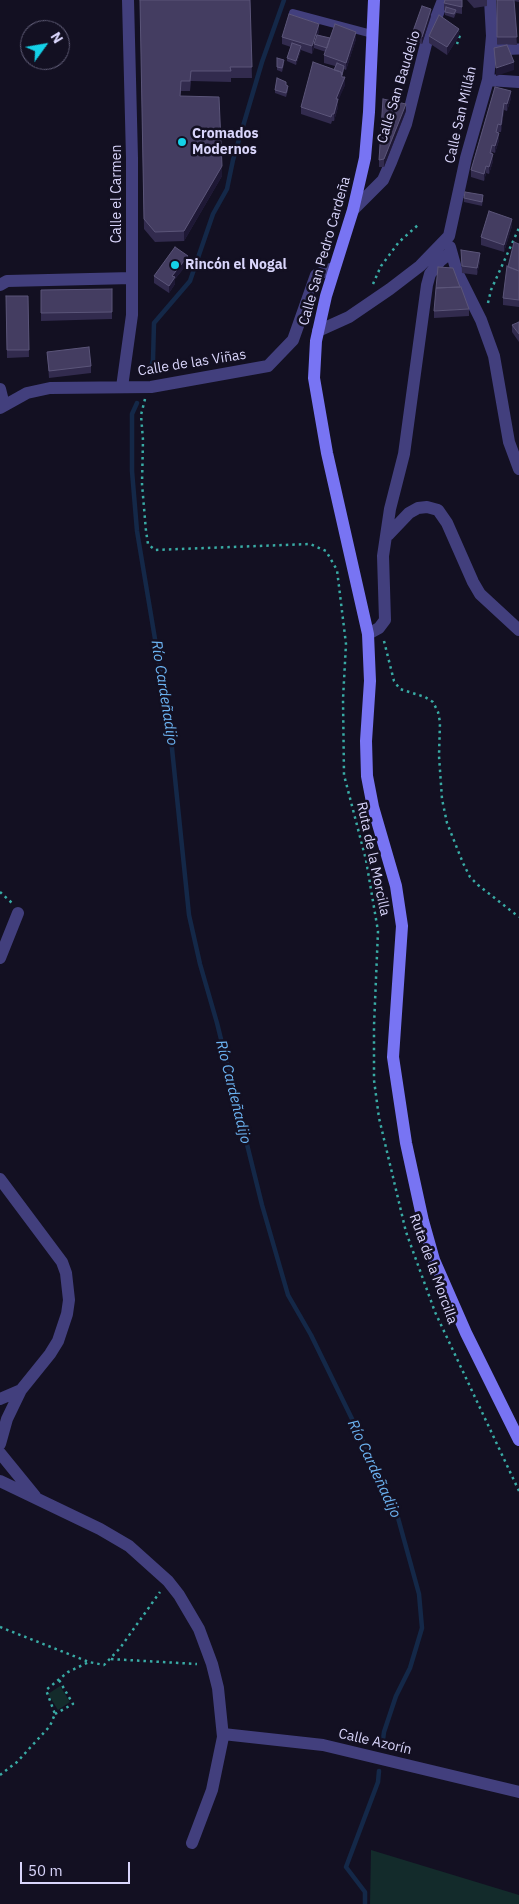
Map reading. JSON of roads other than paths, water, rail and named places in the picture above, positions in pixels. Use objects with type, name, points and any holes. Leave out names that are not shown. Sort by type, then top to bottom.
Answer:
[{"type":"main road","name":"Calle San Pedro Cardeña","points":[[374,0],[367,142],[362,178],[334,268],[318,331],[314,378],[318,405],[373,631],[370,652],[367,776],[372,807],[396,886],[402,926],[393,1057],[406,1143],[423,1221],[434,1260],[462,1324],[519,1440]]},
{"type":"street","name":"Calle el Carmen","points":[[122,387],[132,315],[128,0]]},
{"type":"street","name":"Calle San Baudelio","points":[[353,210],[383,180],[391,162],[406,124],[419,70],[443,0]]},
{"type":"street","name":"Calle San Millán","points":[[490,0],[488,80],[466,158],[449,236],[450,253],[485,330],[494,356],[509,442],[518,464]]},
{"type":"street","points":[[490,50],[519,49]]},
{"type":"street","points":[[488,80],[519,82]]},
{"type":"street","points":[[318,331],[349,317],[390,289],[420,266],[449,236]]},
{"type":"street","points":[[373,631],[385,620],[382,581],[383,556],[388,535],[390,509],[404,454],[422,317],[430,274],[450,253]]},
{"type":"street","name":"Calle de las Viñas","points":[[2,406],[27,393],[50,388],[151,387],[268,366],[293,340],[316,275],[334,268]]},
{"type":"street","points":[[0,285],[7,281],[132,278]]},
{"type":"street","points":[[0,389],[2,406]]},
{"type":"street","points":[[388,535],[409,513],[418,508],[428,507],[438,510],[447,523],[480,594],[519,630]]},
{"type":"street","points":[[0,958],[18,913]]},
{"type":"street","points":[[0,1179],[62,1262],[68,1288],[67,1314],[58,1341],[21,1390],[7,1419],[0,1444]]},
{"type":"street","points":[[0,1399],[21,1390]]},
{"type":"street","points":[[0,1453],[37,1498]]},
{"type":"street","points":[[0,1481],[129,1546],[154,1567],[179,1595],[202,1636],[218,1688],[223,1734],[212,1790],[192,1844]]},
{"type":"street","name":"Calle Azorín","points":[[223,1734],[323,1746],[519,1792]]},
{"type":"lane","points":[[293,13],[372,34]]},
{"type":"waterway","name":"Río Cardeñadijo","points":[[151,367],[153,360],[154,323],[190,281],[213,214],[227,189],[233,160],[262,62],[284,0]]},
{"type":"waterway","name":"Río Cardeñadijo","points":[[137,403],[132,414],[132,471],[137,531],[170,729],[189,915],[200,964],[217,1023],[262,1205],[288,1295],[311,1335],[395,1507],[419,1594],[422,1628],[410,1668],[396,1696],[384,1732],[382,1747]]},
{"type":"waterway","name":"Río Cardeñadijo","points":[[365,1904],[365,1892],[346,1867],[378,1782],[379,1771]]},
{"type":"place","name":"Cromados Modernos","points":[[182,142]]},
{"type":"place","name":"Rincón el Nogal","points":[[175,265]]}]
